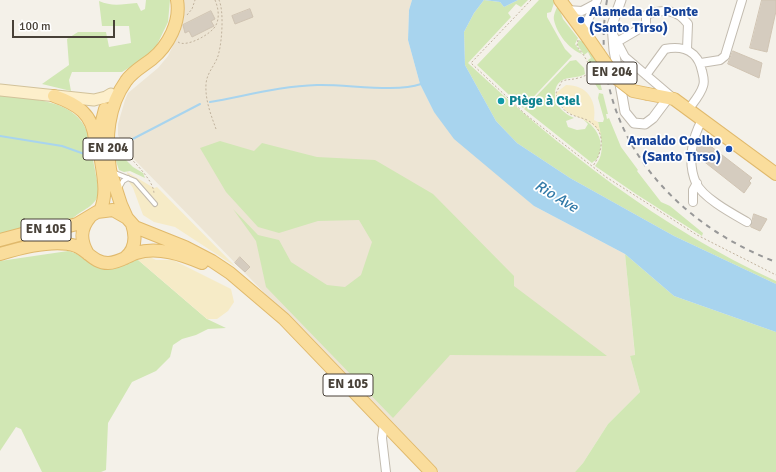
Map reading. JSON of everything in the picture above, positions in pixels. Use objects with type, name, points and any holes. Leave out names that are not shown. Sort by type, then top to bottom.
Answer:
[{"type":"main road","name":"EN 204","points":[[130,221],[106,170],[99,142],[100,128],[104,113],[112,94],[119,84],[153,58],[166,45],[177,17],[177,0]]},
{"type":"main road","name":"EN 204","points":[[563,4],[583,38],[615,77],[633,91],[671,98],[776,174]]},
{"type":"main road","name":"EN 204","points":[[95,214],[106,195],[107,144],[114,102],[126,80]]},
{"type":"main road","points":[[0,90],[83,99],[101,99],[112,94]]},
{"type":"main road","points":[[54,96],[76,105],[87,115],[94,132],[96,151],[106,170]]},
{"type":"main road","points":[[83,99],[95,104],[104,113]]},
{"type":"main road","name":"EN 105","points":[[0,240],[26,233],[69,226],[95,214],[113,210],[140,229],[185,247],[212,261],[230,273],[284,319],[431,472]]},
{"type":"main road","name":"EN 105","points":[[88,254],[83,247],[82,230],[95,214]]},
{"type":"main road","points":[[120,261],[127,256],[134,244],[135,232],[130,221]]},
{"type":"main road","name":"EN 105","points":[[0,254],[58,244],[77,246],[99,262],[114,263],[143,251],[157,251],[180,255],[213,268],[263,300]]},
{"type":"street","points":[[613,32],[625,57],[654,81],[671,98],[645,124],[634,123],[626,112],[615,56],[612,25],[621,0]]},
{"type":"street","points":[[700,63],[720,60],[724,56],[742,0]]},
{"type":"street","points":[[563,4],[582,11],[596,2]]},
{"type":"street","points":[[583,38],[588,20],[596,2]]},
{"type":"street","points":[[617,42],[646,25],[646,15],[663,10],[675,13],[688,24],[687,49]]},
{"type":"street","points":[[646,75],[665,50],[687,49],[694,54],[700,63],[704,78],[704,86],[688,110]]},
{"type":"street","points":[[615,56],[625,57]]},
{"type":"street","points":[[654,81],[653,90],[648,94],[654,102],[656,113]]},
{"type":"street","points":[[702,120],[694,134],[692,148],[692,167],[696,183],[706,195],[730,213],[748,222]]},
{"type":"street","points":[[693,202],[693,190],[696,183]]},
{"type":"street","points":[[384,423],[382,438],[386,472]]},
{"type":"lane","points":[[106,170],[135,181],[155,204]]},
{"type":"lane","points":[[118,197],[119,186],[128,178]]},
{"type":"path","points":[[187,15],[192,9],[194,0]]},
{"type":"path","points":[[178,41],[180,44],[184,44],[199,39],[216,26],[218,12],[215,0]]},
{"type":"path","points":[[216,129],[211,115],[206,84],[208,74],[219,53],[223,7],[219,0]]},
{"type":"path","points":[[531,0],[471,63],[525,114],[593,167],[698,235],[776,276]]},
{"type":"path","points":[[583,38],[577,46],[590,68],[588,72],[580,78],[562,81],[556,93],[561,107],[568,113],[588,121],[600,136],[602,141],[600,156],[593,167]]},
{"type":"path","points":[[114,139],[124,153],[148,178],[154,188],[155,204]]},
{"type":"shaded area","points":[[183,0],[412,0],[409,10],[408,40],[420,84],[434,112],[534,206],[625,254],[635,356],[630,356],[640,392],[608,424],[583,463],[575,472],[439,472],[125,150],[118,135],[118,124],[125,100],[128,93],[158,68],[168,56],[180,31],[183,20]]},
{"type":"green space","points":[[146,0],[170,0],[168,22],[153,53],[122,72],[72,72],[69,80],[71,91],[42,84],[69,65],[67,39],[78,32],[106,32],[109,47],[131,43],[129,26],[102,26],[99,1],[113,5],[137,3],[141,11],[145,9]]},
{"type":"green space","points":[[484,0],[500,2],[504,7],[518,0],[528,0],[521,7],[516,4],[508,13],[511,17],[468,63],[539,126],[575,156],[613,184],[692,237],[733,260],[776,281],[776,284],[674,236],[570,178],[517,143],[496,121],[465,65],[464,32],[474,13]]},
{"type":"green space","points":[[539,0],[555,0],[551,12],[547,13],[547,17],[565,49],[572,56],[523,108],[477,65]]},
{"type":"green space","points":[[558,5],[563,19],[578,38],[575,44],[582,54],[568,45],[558,31],[554,18]]},
{"type":"green space","points":[[579,40],[584,42],[601,66],[596,67],[602,90],[599,90],[588,73],[590,68],[588,60],[591,58],[588,52],[584,55],[577,44]]},
{"type":"green space","points":[[576,60],[584,68],[585,74],[561,81],[556,88],[555,96],[560,108],[574,118],[566,121],[568,127],[577,130],[585,129],[588,124],[582,118],[595,129],[598,134],[601,145],[600,151],[596,160],[592,163],[524,109],[570,61]]},
{"type":"green space","points":[[599,93],[603,94],[608,114],[606,114],[607,119],[609,118],[621,147],[638,170],[637,171],[661,202],[670,206],[703,233],[702,236],[595,166],[601,156],[602,151],[598,122],[603,122],[604,119],[598,98]]},
{"type":"green space","points":[[0,95],[52,103],[74,113],[82,122],[88,134],[99,191],[95,201],[71,220],[0,237]]},
{"type":"green space","points":[[220,141],[254,151],[262,143],[317,157],[375,160],[433,194],[514,276],[514,286],[607,356],[450,355],[393,418],[266,287],[256,241],[233,209],[258,235],[279,240],[291,262],[327,285],[345,287],[361,275],[372,242],[359,220],[318,221],[279,233],[258,227],[226,192],[200,148]]},
{"type":"green space","points":[[120,154],[133,167],[143,173],[145,178],[130,171],[124,172],[119,170],[114,155]]},
{"type":"green space","points":[[68,251],[77,254],[96,267],[102,269],[119,267],[137,259],[207,319],[226,328],[208,329],[196,335],[182,339],[173,345],[170,357],[156,371],[132,382],[108,423],[106,470],[101,472],[42,472],[21,429],[16,427],[0,451],[0,261]]},
{"type":"green space","points":[[625,254],[674,296],[776,332],[776,472],[575,472],[583,463],[608,424],[640,392],[630,356],[635,355]]},
{"type":"sand","points":[[566,85],[580,88],[589,95],[594,106],[594,120],[598,122],[601,135],[596,128],[589,123],[569,113],[559,102],[556,93]]},
{"type":"sand","points":[[127,172],[154,188],[157,187],[236,267],[175,227],[154,222],[143,215],[133,188],[129,182]]},
{"type":"sand","points":[[150,257],[156,260],[173,260],[231,289],[234,302],[228,311],[217,319],[207,319],[137,259]]},
{"type":"water","name":"Rio Ave","points":[[412,0],[484,0],[474,13],[464,32],[465,65],[496,121],[517,143],[570,178],[674,236],[776,284],[776,332],[674,296],[625,254],[534,206],[454,139],[434,112],[420,84],[408,40],[409,10]]},
{"type":"water","points":[[484,0],[518,0],[504,7],[500,2]]},
{"type":"building","points":[[762,0],[776,0],[776,11],[767,52],[750,48]]},
{"type":"building","points":[[250,9],[253,17],[235,24],[232,16]]},
{"type":"building","points":[[211,11],[215,19],[211,21],[214,26],[192,37],[189,31],[185,33],[183,25]]},
{"type":"building","points":[[733,51],[762,63],[759,78],[728,64]]},
{"type":"building","points":[[700,138],[752,178],[749,181],[751,183],[744,193],[697,156]]},
{"type":"building","points":[[754,214],[767,219],[760,231],[751,227]]},
{"type":"building","points":[[240,257],[250,267],[245,272],[235,263]]},
{"type":"waterway","points":[[210,102],[277,89],[304,86],[329,85],[370,88],[398,88],[421,84]]},
{"type":"waterway","points":[[123,144],[200,104]]},
{"type":"waterway","points":[[0,136],[62,146],[90,156]]},
{"type":"railway","points":[[607,0],[604,45],[609,87],[622,126],[642,161],[669,193],[700,221],[736,244],[776,262]]},
{"type":"place","name":"Alameda da Ponte (Santo Tirso)","points":[[581,20]]},
{"type":"place","name":"Piège à Ciel","points":[[501,101]]},
{"type":"place","name":"Arnaldo Coelho (Santo Tirso)","points":[[729,149]]}]
